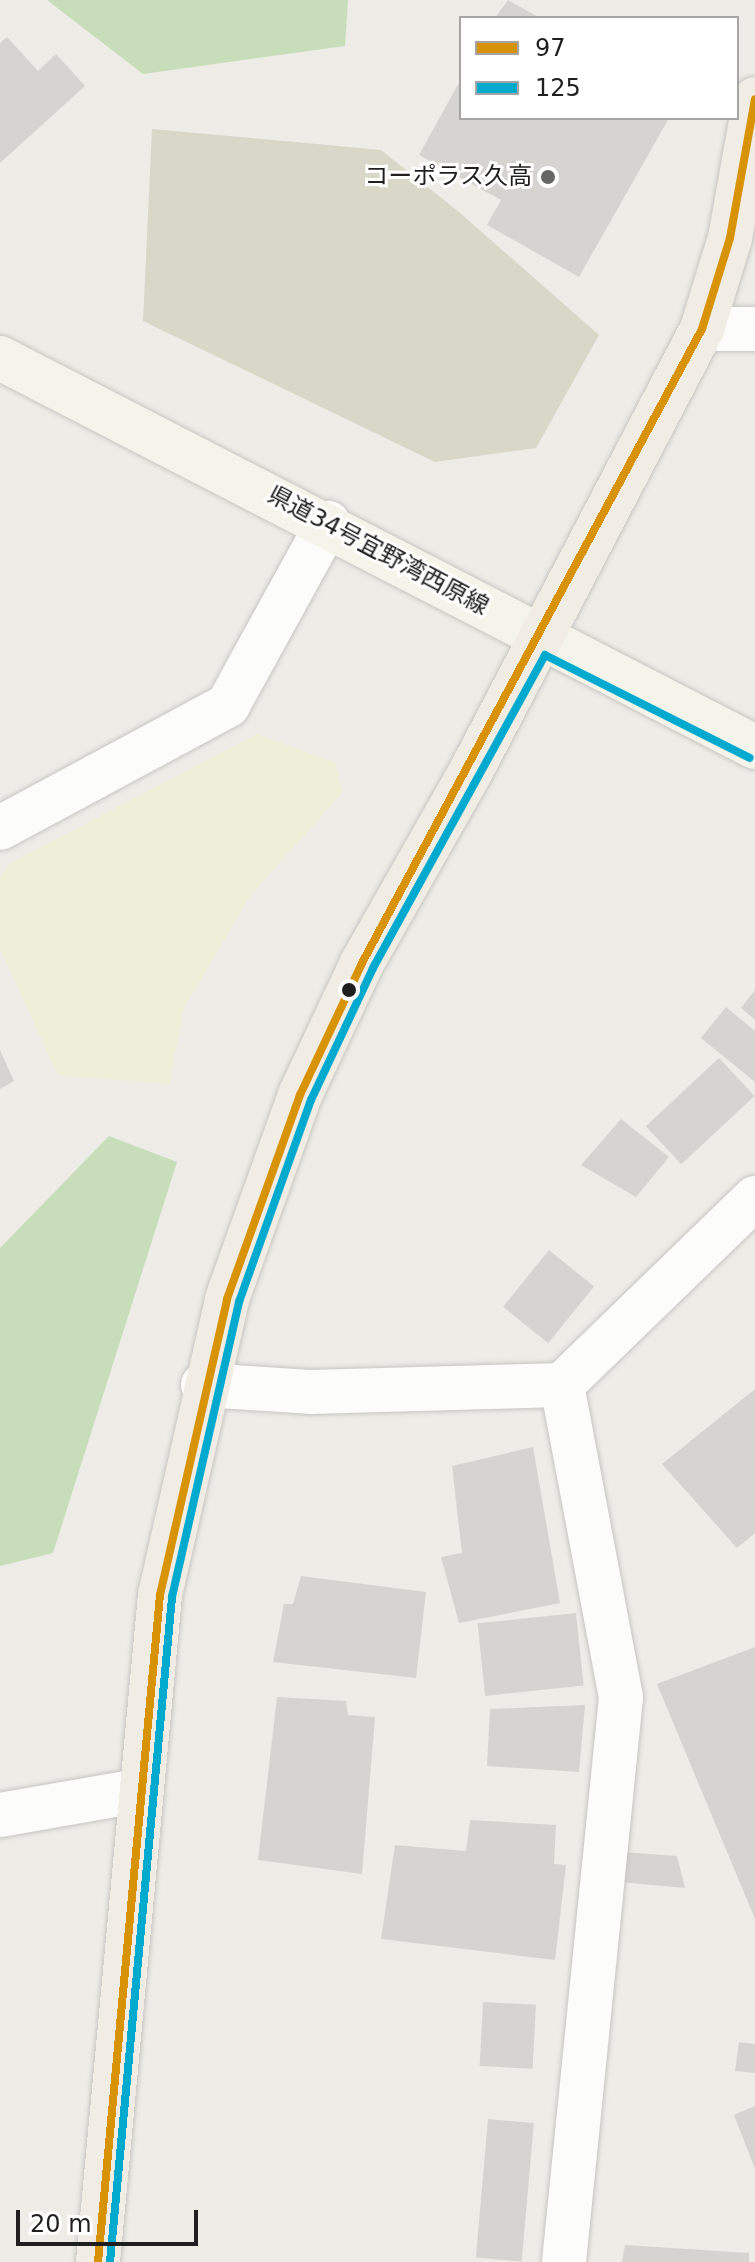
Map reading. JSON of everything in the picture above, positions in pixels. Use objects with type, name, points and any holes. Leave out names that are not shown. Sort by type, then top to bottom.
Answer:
[{"type":"main road","points":[[98,2262],[138,1791],[160,1595],[203,1385],[252,1225],[306,1082],[362,963],[540,639],[702,329],[730,238],[755,99]]},
{"type":"main road","name":"県道34号宜野湾西原線","points":[[0,358],[328,523],[540,639],[755,747]]},
{"type":"street","points":[[702,329],[755,329]]},
{"type":"street","points":[[0,828],[228,705],[328,523]]},
{"type":"street","points":[[203,1385],[310,1392],[562,1385],[755,1198]]},
{"type":"street","points":[[562,1385],[621,1697],[564,2262]]},
{"type":"street","points":[[0,1815],[138,1791]]},
{"type":"shaded area","points":[[152,129],[381,150],[459,212],[599,335],[536,448],[435,462],[143,321]]},
{"type":"green space","points":[[47,0],[348,0],[345,46],[143,74]]},
{"type":"green space","points":[[257,734],[336,763],[342,793],[250,896],[183,1010],[169,1084],[58,1075],[0,949],[0,878],[9,864]]},
{"type":"green space","points":[[109,1136],[177,1162],[53,1553],[0,1566],[0,1248]]},
{"type":"building","points":[[508,0],[536,16],[496,16]]},
{"type":"building","points":[[7,37],[38,71],[56,54],[85,86],[0,163],[0,43]]},
{"type":"building","name":"コーポラス久高","points":[[459,83],[459,120],[668,120],[579,277],[487,225],[501,200],[419,155]]},
{"type":"building","points":[[755,990],[755,1020],[741,1008]]},
{"type":"building","points":[[726,1007],[755,1031],[755,1082],[701,1038]]},
{"type":"building","points":[[0,1050],[14,1081],[0,1089]]},
{"type":"building","points":[[719,1058],[754,1096],[681,1164],[646,1126]]},
{"type":"building","points":[[621,1119],[669,1157],[636,1197],[581,1165]]},
{"type":"building","points":[[549,1250],[594,1287],[548,1343],[503,1307]]},
{"type":"building","points":[[755,1389],[755,1533],[737,1548],[662,1464]]},
{"type":"building","points":[[533,1447],[560,1603],[459,1623],[441,1557],[462,1553],[452,1466]]},
{"type":"building","points":[[301,1576],[426,1592],[416,1678],[273,1662],[284,1604],[293,1604]]},
{"type":"building","points":[[576,1613],[584,1686],[485,1696],[478,1623]]},
{"type":"building","points":[[755,1647],[755,1919],[657,1684]]},
{"type":"building","points":[[277,1697],[346,1701],[348,1715],[375,1717],[362,1874],[258,1860]]},
{"type":"building","points":[[585,1705],[579,1772],[487,1766],[490,1709]]},
{"type":"building","points":[[470,1820],[556,1825],[554,1864],[566,1865],[555,1960],[381,1939],[395,1845],[466,1851]]},
{"type":"building","points":[[623,1852],[677,1856],[685,1888],[620,1882]]},
{"type":"building","points":[[483,2002],[536,2005],[533,2069],[480,2066]]},
{"type":"building","points":[[739,2042],[755,2044],[755,2073],[735,2071]]},
{"type":"building","points":[[755,2106],[755,2169],[734,2115]]},
{"type":"building","points":[[488,2119],[534,2123],[522,2261],[476,2257]]},
{"type":"building","points":[[625,2245],[749,2253],[749,2262],[622,2262]]},
{"type":"transit line","name":"97","points":[[98,2262],[160,1595],[227,1299],[300,1095],[362,963],[702,329],[730,238],[755,99]]},
{"type":"transit line","name":"125","points":[[110,2262],[172,1597],[239,1302],[311,1100],[373,968],[545,655],[750,758]]},
{"type":"place","name":"コーポラス久高","points":[[548,177]]}]
